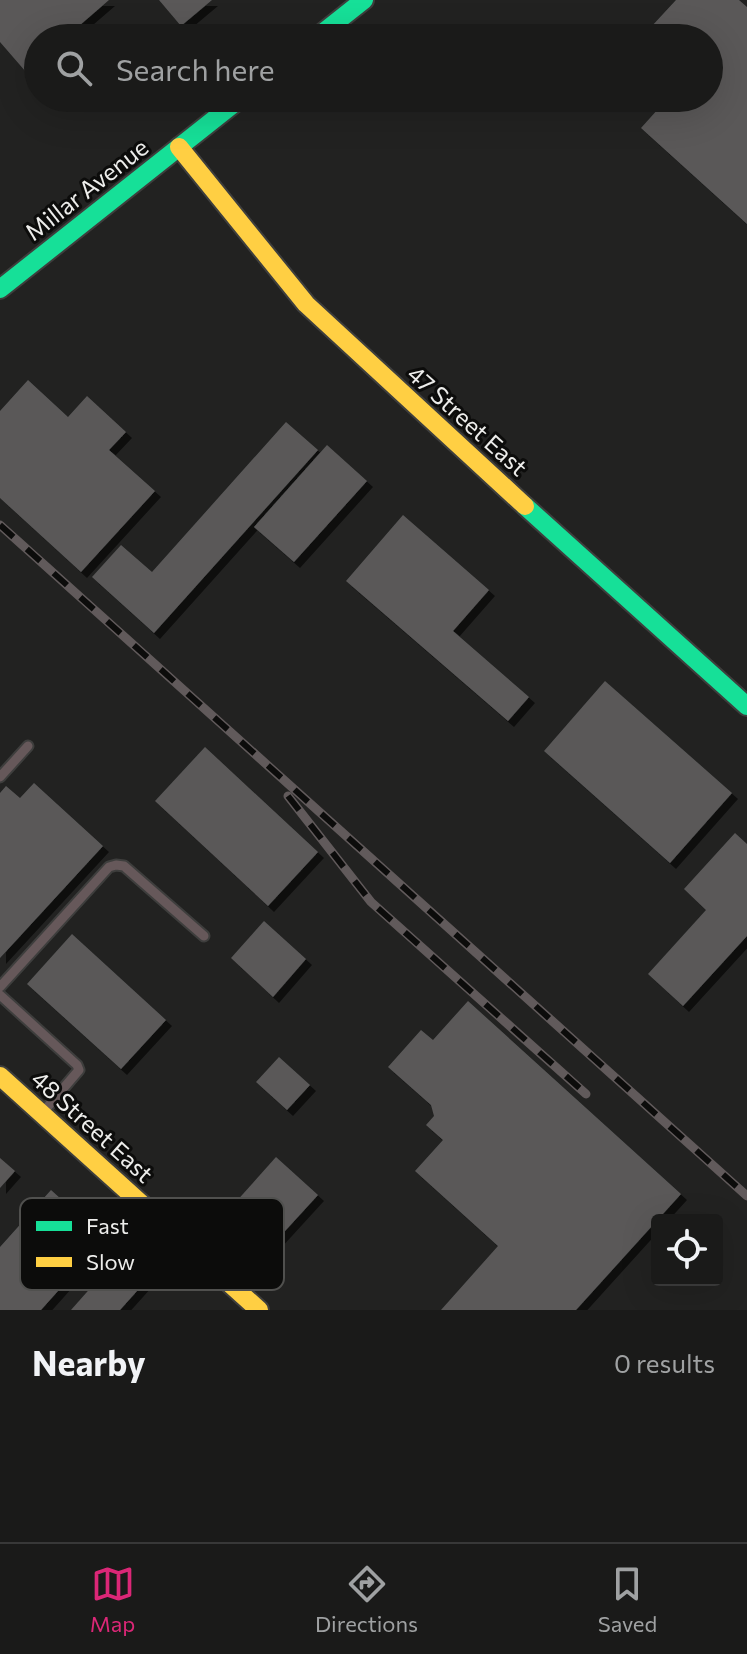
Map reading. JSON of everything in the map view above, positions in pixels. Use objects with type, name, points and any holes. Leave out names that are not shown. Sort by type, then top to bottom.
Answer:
[{"type":"street","points":[[334,24],[364,0]]},
{"type":"street","name":"Millar Avenue","points":[[0,289],[223,112]]},
{"type":"street","name":"47 Street East","points":[[179,147],[306,304],[747,706]]},
{"type":"street","name":"48 Street East","points":[[0,1076],[135,1198]]},
{"type":"street","name":"48 Street East","points":[[237,1290],[259,1310]]},
{"type":"lane","points":[[0,777],[28,746]]},
{"type":"lane","points":[[0,987],[109,867],[116,865],[124,866],[204,936]]},
{"type":"lane","points":[[0,995],[79,1070],[42,1114]]},
{"type":"building","points":[[0,0],[109,0],[81,24],[24,24],[24,70],[0,42]]},
{"type":"building","points":[[159,0],[212,0],[183,24],[179,24]]},
{"type":"building","points":[[676,0],[739,0],[747,7],[747,224],[641,128],[655,112],[723,112],[723,24],[654,24]]},
{"type":"building","points":[[28,380],[68,417],[87,396],[126,432],[109,450],[155,491],[81,572],[0,498],[0,411]]},
{"type":"building","points":[[286,422],[318,450],[154,633],[92,577],[121,545],[152,572]]},
{"type":"building","points":[[327,445],[367,481],[294,562],[254,527]]},
{"type":"building","points":[[403,515],[489,590],[453,631],[529,697],[508,721],[346,581]]},
{"type":"building","points":[[605,681],[732,793],[670,863],[544,751]]},
{"type":"building","points":[[205,747],[318,852],[268,906],[155,801]]},
{"type":"building","points":[[34,783],[103,846],[0,958],[0,793],[6,786],[20,798]]},
{"type":"building","points":[[735,833],[747,844],[747,936],[683,1006],[648,974],[706,910],[684,889]]},
{"type":"building","points":[[264,921],[306,959],[273,997],[231,958]]},
{"type":"building","points":[[72,934],[166,1020],[121,1069],[27,984]]},
{"type":"building","points":[[468,1001],[681,1194],[663,1214],[651,1214],[651,1227],[576,1310],[441,1310],[498,1246],[415,1171],[443,1140],[426,1125],[434,1116],[431,1105],[388,1067],[421,1030],[433,1040]]},
{"type":"building","points":[[279,1057],[310,1085],[287,1110],[256,1082]]},
{"type":"building","points":[[276,1157],[318,1195],[284,1232],[284,1198],[239,1198]]},
{"type":"building","points":[[0,1158],[15,1171],[0,1188]]},
{"type":"building","points":[[51,1190],[60,1198],[44,1198]]},
{"type":"building","points":[[20,1225],[20,1290],[59,1290],[41,1310],[0,1310],[0,1247]]},
{"type":"building","points":[[89,1290],[138,1290],[120,1310],[71,1310]]},
{"type":"railway","points":[[0,525],[747,1196]]},
{"type":"railway","points":[[288,796],[371,902],[586,1094]]},
{"type":"traffic: fast","points":[[334,24],[364,0]]},
{"type":"traffic: fast","points":[[0,289],[223,112]]},
{"type":"traffic: fast","points":[[525,506],[747,706]]},
{"type":"traffic: slow","points":[[179,147],[306,304],[525,506]]},
{"type":"traffic: slow","points":[[0,1076],[135,1198]]},
{"type":"traffic: slow","points":[[237,1290],[259,1310]]}]
